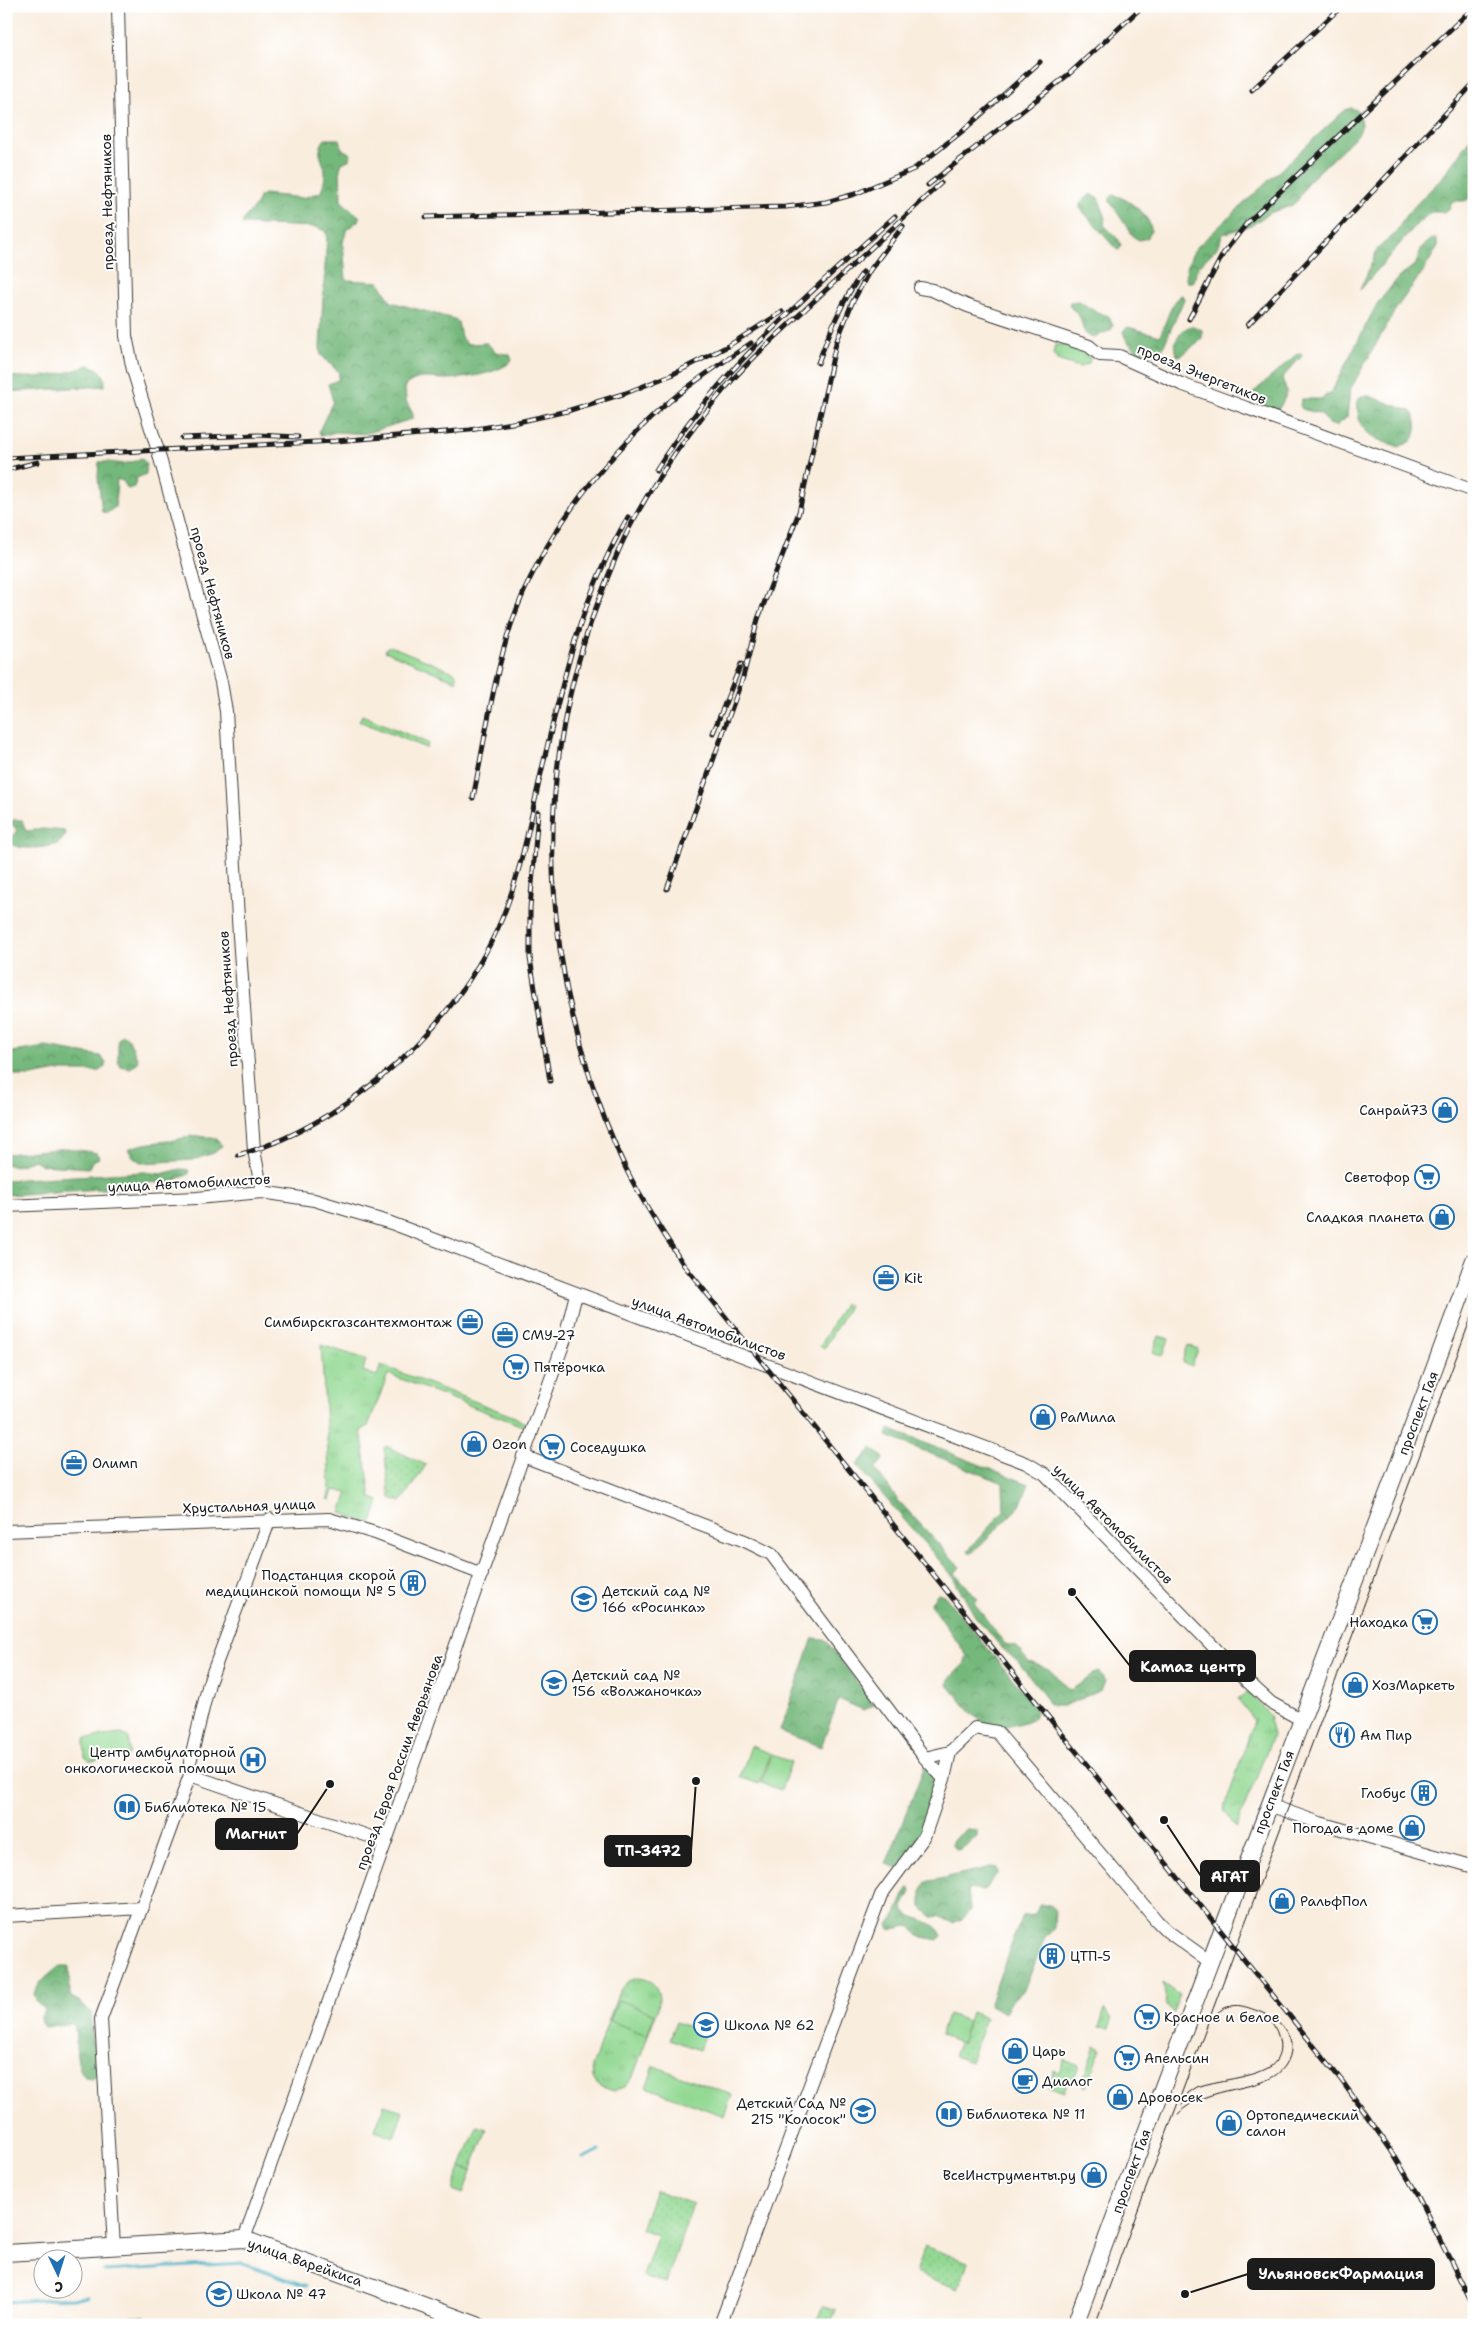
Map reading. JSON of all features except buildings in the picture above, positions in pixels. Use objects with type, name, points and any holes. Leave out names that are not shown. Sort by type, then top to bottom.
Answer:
[{"type":"main road","name":"проспект Гая","points":[[1075,2325],[1209,1961],[1302,1720],[1474,1260]]},
{"type":"main road","name":"улица Варейкиса","points":[[6,2253],[244,2240],[477,2325]]},
{"type":"street","name":"проезд Нефтяников","points":[[118,6],[126,336],[133,370],[161,461],[222,682],[226,710],[238,936],[254,1150],[262,1192]]},
{"type":"street","name":"проезд Энергетиков","points":[[920,288],[932,290],[968,306],[1089,346],[1100,355],[1119,356],[1181,384],[1474,491]]},
{"type":"street","name":"улица Автомобилистов","points":[[6,1206],[197,1198],[262,1192],[314,1200],[354,1210],[1026,1463],[1045,1474],[1246,1680],[1271,1703],[1302,1720]]},
{"type":"street","name":"проезд Героя России Аверьянова","points":[[244,2240],[482,1574],[564,1340],[576,1294]]},
{"type":"street","points":[[523,1456],[745,1541],[771,1554],[925,1758],[944,1779]]},
{"type":"street","name":"Хрустальная улица","points":[[6,1531],[329,1518],[345,1522],[482,1574]]},
{"type":"street","points":[[114,2247],[101,2019],[190,1775],[190,1762],[209,1683],[270,1519]]},
{"type":"street","points":[[925,1758],[950,1752],[975,1728],[997,1732],[1167,1932],[1209,1961]]},
{"type":"street","points":[[720,2325],[881,1895],[924,1836],[944,1779],[950,1752]]},
{"type":"street","points":[[190,1775],[386,1842]]},
{"type":"street","points":[[1269,1804],[1320,1823],[1474,1868]]},
{"type":"street","points":[[6,1916],[141,1908]]},
{"type":"green space","points":[[1351,108],[1359,111],[1362,124],[1359,133],[1308,182],[1298,200],[1291,206],[1269,213],[1252,225],[1223,234],[1216,249],[1199,266],[1193,282],[1187,282],[1187,269],[1197,247],[1345,110]]},
{"type":"green space","points":[[1474,133],[1474,194],[1464,201],[1452,201],[1449,209],[1444,212],[1431,212],[1417,224],[1360,290],[1378,248],[1395,234],[1406,215],[1442,178]]},
{"type":"green space","points":[[325,139],[340,139],[342,149],[351,154],[350,159],[342,163],[340,168],[341,201],[360,217],[358,221],[347,229],[343,242],[346,280],[379,282],[391,302],[454,319],[458,322],[461,337],[467,344],[487,343],[496,352],[510,355],[512,360],[507,365],[491,372],[462,378],[424,378],[410,382],[405,386],[406,401],[413,414],[412,419],[364,434],[336,432],[321,436],[319,431],[333,401],[328,384],[338,380],[339,373],[321,355],[320,347],[327,235],[325,231],[316,227],[242,224],[256,205],[259,197],[264,194],[303,198],[321,192],[325,170],[320,149]]},
{"type":"green space","points":[[1091,194],[1098,198],[1105,215],[1104,225],[1119,240],[1121,246],[1119,250],[1116,249],[1080,208],[1080,203]]},
{"type":"green space","points":[[1113,195],[1138,208],[1143,214],[1151,231],[1147,238],[1139,240],[1134,237],[1110,202],[1110,198]]},
{"type":"green space","points":[[1432,239],[1436,239],[1438,246],[1424,270],[1397,307],[1350,390],[1347,417],[1336,426],[1329,424],[1321,414],[1302,409],[1300,405],[1302,399],[1321,399],[1331,392],[1377,304],[1399,277],[1416,264],[1421,248]]},
{"type":"green space","points":[[1182,295],[1184,299],[1161,352],[1155,354],[1143,353],[1132,347],[1123,331],[1128,327],[1160,336],[1171,308],[1179,296]]},
{"type":"green space","points":[[1078,301],[1099,313],[1109,316],[1113,325],[1111,330],[1093,338],[1086,334],[1080,317],[1069,305],[1070,302]]},
{"type":"green space","points":[[1193,326],[1202,330],[1202,339],[1182,355],[1177,356],[1175,347],[1178,337],[1184,330]]},
{"type":"green space","points":[[1065,344],[1084,349],[1091,354],[1089,364],[1079,367],[1057,360],[1053,354],[1055,345]]},
{"type":"green space","points":[[1298,353],[1301,353],[1302,356],[1282,378],[1287,393],[1280,407],[1274,410],[1260,404],[1254,397],[1254,392]]},
{"type":"green space","points":[[89,365],[101,372],[105,386],[6,392],[6,376],[48,376],[70,372]]},
{"type":"green space","points":[[1361,396],[1369,396],[1411,411],[1415,418],[1416,426],[1412,441],[1399,447],[1371,436],[1362,426],[1359,419],[1357,405]]},
{"type":"green space","points":[[141,458],[146,463],[146,474],[137,478],[134,487],[128,489],[123,481],[117,479],[115,507],[107,513],[102,512],[98,478],[99,462],[130,463]]},
{"type":"green space","points":[[387,647],[393,647],[454,672],[457,676],[456,681],[385,651]]},
{"type":"green space","points":[[362,715],[428,743],[426,748],[359,721]]},
{"type":"green space","points":[[13,820],[22,820],[26,831],[43,829],[64,831],[66,834],[55,845],[37,848],[18,847],[9,842],[17,830],[12,824]]},
{"type":"green space","points":[[123,1035],[128,1038],[138,1061],[131,1068],[120,1066],[118,1059],[118,1039]]},
{"type":"green space","points":[[46,1047],[100,1056],[106,1062],[105,1067],[99,1071],[58,1071],[32,1076],[19,1076],[6,1072],[6,1053]]},
{"type":"green space","points":[[191,1135],[217,1139],[222,1146],[214,1153],[193,1160],[142,1163],[132,1156],[128,1149],[143,1144],[176,1140]]},
{"type":"green space","points":[[67,1148],[97,1153],[99,1158],[92,1161],[89,1168],[42,1165],[35,1160],[14,1167],[6,1164],[6,1154]]},
{"type":"green space","points":[[181,1169],[189,1170],[189,1174],[166,1184],[153,1182],[132,1187],[6,1195],[6,1180],[144,1172],[161,1174]]},
{"type":"green space","points":[[844,1304],[849,1306],[824,1349],[820,1346]]},
{"type":"green space","points":[[1159,1336],[1169,1339],[1163,1356],[1153,1352]]},
{"type":"green space","points":[[321,1345],[366,1359],[363,1371],[377,1376],[381,1365],[515,1417],[526,1424],[525,1427],[388,1374],[368,1426],[361,1430],[371,1498],[379,1501],[373,1521],[368,1523],[341,1513],[348,1492],[333,1490],[330,1500],[328,1499],[330,1486]]},
{"type":"green space","points":[[1188,1345],[1198,1349],[1192,1366],[1182,1362]]},
{"type":"green space","points":[[889,1429],[1029,1484],[1020,1506],[971,1554],[968,1550],[1004,1511],[1003,1483],[887,1436]]},
{"type":"green space","points":[[386,1446],[426,1465],[401,1502],[390,1498],[384,1448]]},
{"type":"green space","points":[[872,1448],[884,1458],[875,1469],[897,1499],[960,1567],[955,1573],[978,1599],[974,1603],[1005,1644],[1015,1646],[1029,1662],[1049,1669],[1070,1691],[1099,1672],[1105,1681],[1101,1690],[1063,1706],[1052,1706],[1048,1703],[1040,1689],[1018,1662],[1002,1648],[975,1616],[951,1574],[857,1465]]},
{"type":"green space","points":[[1095,1497],[1109,1514],[1116,1534],[1083,1498]]},
{"type":"green space","points":[[938,1593],[944,1595],[1034,1705],[1036,1712],[1034,1718],[1018,1724],[993,1726],[975,1716],[948,1685],[949,1679],[965,1663],[967,1656],[930,1603]]},
{"type":"green space","points":[[813,1638],[825,1639],[874,1705],[863,1710],[839,1699],[821,1747],[780,1731]]},
{"type":"green space","points":[[1248,1691],[1271,1717],[1269,1719],[1273,1735],[1236,1828],[1224,1810],[1254,1721],[1238,1700]]},
{"type":"green space","points":[[122,1734],[129,1738],[130,1753],[128,1757],[90,1761],[85,1757],[84,1742],[86,1738]]},
{"type":"green space","points":[[751,1746],[771,1754],[759,1784],[740,1777]]},
{"type":"green space","points":[[772,1755],[791,1762],[781,1790],[761,1783]]},
{"type":"green space","points":[[926,1763],[941,1779],[923,1835],[898,1868],[886,1864]]},
{"type":"green space","points":[[966,1830],[977,1831],[977,1837],[961,1849],[956,1850],[952,1846],[952,1841]]},
{"type":"green space","points":[[991,1867],[997,1868],[998,1873],[983,1891],[968,1889],[970,1910],[962,1919],[953,1923],[939,1916],[932,1917],[921,1907],[921,1891],[926,1882]]},
{"type":"green space","points":[[909,1887],[911,1892],[903,1907],[904,1912],[936,1927],[942,1936],[938,1940],[918,1936],[912,1927],[907,1926],[890,1930],[888,1925],[895,1916]]},
{"type":"green space","points":[[1039,1905],[1050,1905],[1055,1909],[1054,1928],[1045,1938],[1024,1990],[1011,2002],[1005,2013],[989,2005],[1022,1916],[1035,1915]]},
{"type":"green space","points":[[58,1967],[69,1967],[70,1995],[74,1999],[79,2000],[91,2013],[92,2041],[102,2061],[100,2072],[91,2079],[86,2078],[82,2073],[78,2061],[75,2027],[71,2023],[45,2027],[40,2019],[45,2009],[37,2003],[34,1993],[40,1983]]},
{"type":"green space","points":[[638,1978],[649,1981],[656,1987],[659,1997],[658,2008],[632,2079],[625,2087],[614,2091],[599,2086],[593,2078],[592,2067],[619,1991],[628,1981]]},
{"type":"green space","points":[[1163,1983],[1180,1995],[1173,2013],[1167,2005]]},
{"type":"green space","points":[[618,2000],[655,2014],[647,2035],[610,2021]]},
{"type":"green space","points":[[1105,2009],[1112,2020],[1109,2028],[1099,2027]]},
{"type":"green space","points":[[971,2012],[986,2018],[970,2062],[954,2056],[959,2043],[962,2041]]},
{"type":"green space","points":[[948,2014],[968,2021],[962,2041],[959,2043],[940,2035]]},
{"type":"green space","points":[[676,2022],[706,2033],[699,2050],[670,2039]]},
{"type":"green space","points":[[1095,2046],[1101,2048],[1086,2087],[1081,2085]]},
{"type":"green space","points":[[1064,2060],[1079,2066],[1073,2082],[1068,2080],[1064,2092],[1048,2086],[1054,2070],[1059,2072]]},
{"type":"green space","points":[[654,2066],[732,2095],[724,2116],[646,2087]]},
{"type":"green space","points":[[384,2105],[403,2111],[394,2137],[375,2130]]},
{"type":"green space","points":[[477,2126],[487,2129],[471,2171],[461,2167]]},
{"type":"green space","points":[[461,2167],[471,2171],[463,2194],[453,2190]]},
{"type":"green space","points":[[655,2190],[693,2204],[666,2283],[643,2276],[658,2235],[641,2229]]},
{"type":"green space","points":[[925,2246],[968,2262],[958,2289],[915,2273]]},
{"type":"green space","points":[[823,2305],[836,2310],[830,2325],[815,2325]]},
{"type":"green space","points":[[145,2316],[145,2325],[131,2325],[131,2317]]},
{"type":"waterway","points":[[583,2158],[599,2151]]},
{"type":"waterway","points":[[104,2271],[243,2263],[306,2286]]},
{"type":"waterway","points":[[6,2302],[88,2297]]},
{"type":"tram line","points":[[1095,2325],[1474,1310]]},
{"type":"tram line","points":[[1178,2114],[1190,2104],[1204,2097],[1264,2081],[1276,2075],[1285,2066],[1290,2057],[1290,2040],[1286,2032],[1274,2020],[1258,2011],[1241,2006],[1228,2007],[1222,2009],[1210,2020]]},
{"type":"tram line","points":[[1182,2105],[1188,2093],[1197,2087],[1252,2074],[1274,2064],[1280,2046],[1277,2032],[1270,2020]]},
{"type":"railway","points":[[928,185],[1069,74],[1143,6]]},
{"type":"railway","points":[[1252,90],[1342,6]]},
{"type":"railway","points":[[1189,319],[1223,254],[1247,223],[1474,7]]},
{"type":"railway","points":[[426,217],[786,207],[826,202],[855,194],[914,169],[965,129],[1040,62]]},
{"type":"railway","points":[[1248,325],[1474,83]]},
{"type":"railway","points":[[941,183],[763,349],[727,386],[665,468],[632,522],[622,543],[600,597],[577,667],[562,738],[554,808],[553,879],[560,949],[573,1019],[594,1088],[620,1156],[642,1198],[683,1264],[1342,2081],[1391,2150],[1413,2187],[1474,2307]]},
{"type":"railway","points":[[656,470],[707,399],[736,366],[798,304],[895,216]]},
{"type":"railway","points":[[667,889],[743,677],[758,619],[799,512],[836,343],[852,303],[870,270],[903,226]]},
{"type":"railway","points":[[818,363],[843,305],[863,272]]},
{"type":"railway","points":[[6,458],[336,441],[470,430],[518,422],[567,411],[626,393],[671,375],[728,346],[782,312]]},
{"type":"railway","points":[[473,798],[494,687],[505,643],[524,591],[555,533],[594,479],[639,429],[684,390],[751,343]]},
{"type":"railway","points":[[182,438],[258,435],[298,437]]},
{"type":"railway","points":[[6,470],[38,462]]},
{"type":"railway","points":[[238,1155],[276,1142],[313,1124],[348,1102],[380,1078],[398,1063],[431,1029],[461,992],[474,972],[497,930],[517,876],[564,680],[584,612],[611,548],[628,517]]},
{"type":"railway","points":[[713,733],[741,664]]},
{"type":"railway","points":[[538,812],[530,908],[530,958],[550,1081]]},
{"type":"place","name":"Санрай73","points":[[1445,1110]]},
{"type":"place","name":"Светофор","points":[[1427,1177]]},
{"type":"place","name":"Сладкая планета","points":[[1442,1217]]},
{"type":"place","name":"Kit","points":[[886,1278]]},
{"type":"place","name":"Симбирскгазсантехмонтаж","points":[[470,1322]]},
{"type":"place","name":"СМУ-27","points":[[505,1335]]},
{"type":"place","name":"Пятёрочка","points":[[516,1367]]},
{"type":"place","name":"РаМила","points":[[1043,1417]]},
{"type":"place","name":"Ozon","points":[[474,1444]]},
{"type":"place","name":"Соседушка","points":[[552,1447]]},
{"type":"place","name":"Олимп","points":[[74,1463]]},
{"type":"place","name":"Подстанция скорой медицинской помощи № 5","points":[[413,1583]]},
{"type":"place","name":"Kamaz центр","points":[[1072,1592]]},
{"type":"place","name":"Детский сад № 166 «Росинка»","points":[[584,1599]]},
{"type":"place","name":"Находка","points":[[1425,1622]]},
{"type":"place","name":"Детский сад № 156 «Волжаночка»","points":[[554,1683]]},
{"type":"place","name":"ХозМаркеть","points":[[1355,1685]]},
{"type":"place","name":"Ам Пир","points":[[1342,1735]]},
{"type":"place","name":"Центр амбулаторной онкологической помощи","points":[[253,1760]]},
{"type":"place","name":"ТП-3472","points":[[696,1781]]},
{"type":"place","name":"Магнит","points":[[330,1784]]},
{"type":"place","name":"Глобус","points":[[1424,1793]]},
{"type":"place","name":"Библиотека № 15","points":[[127,1807]]},
{"type":"place","name":"АГАТ","points":[[1164,1820]]},
{"type":"place","name":"Погода в доме","points":[[1412,1828]]},
{"type":"place","name":"РальфПол","points":[[1282,1901]]},
{"type":"place","name":"ЦТП-5","points":[[1052,1956]]},
{"type":"place","name":"Красное и белое","points":[[1147,2017]]},
{"type":"place","name":"Школа № 62","points":[[706,2025]]},
{"type":"place","name":"Царь","points":[[1015,2051]]},
{"type":"place","name":"Апельсин","points":[[1127,2058]]},
{"type":"place","name":"Диалог","points":[[1025,2081]]},
{"type":"place","name":"Дровосек","points":[[1120,2097]]},
{"type":"place","name":"Детский Сад № 215 \"Колосок\"","points":[[863,2111]]},
{"type":"place","name":"Библиотека № 11","points":[[949,2114]]},
{"type":"place","name":"Ортопедический салон","points":[[1229,2123]]},
{"type":"place","name":"ВсеИнструменты.ру","points":[[1094,2175]]},
{"type":"place","name":"Школа № 47","points":[[219,2294]]},
{"type":"place","name":"УльяновскФармация","points":[[1185,2294]]}]
